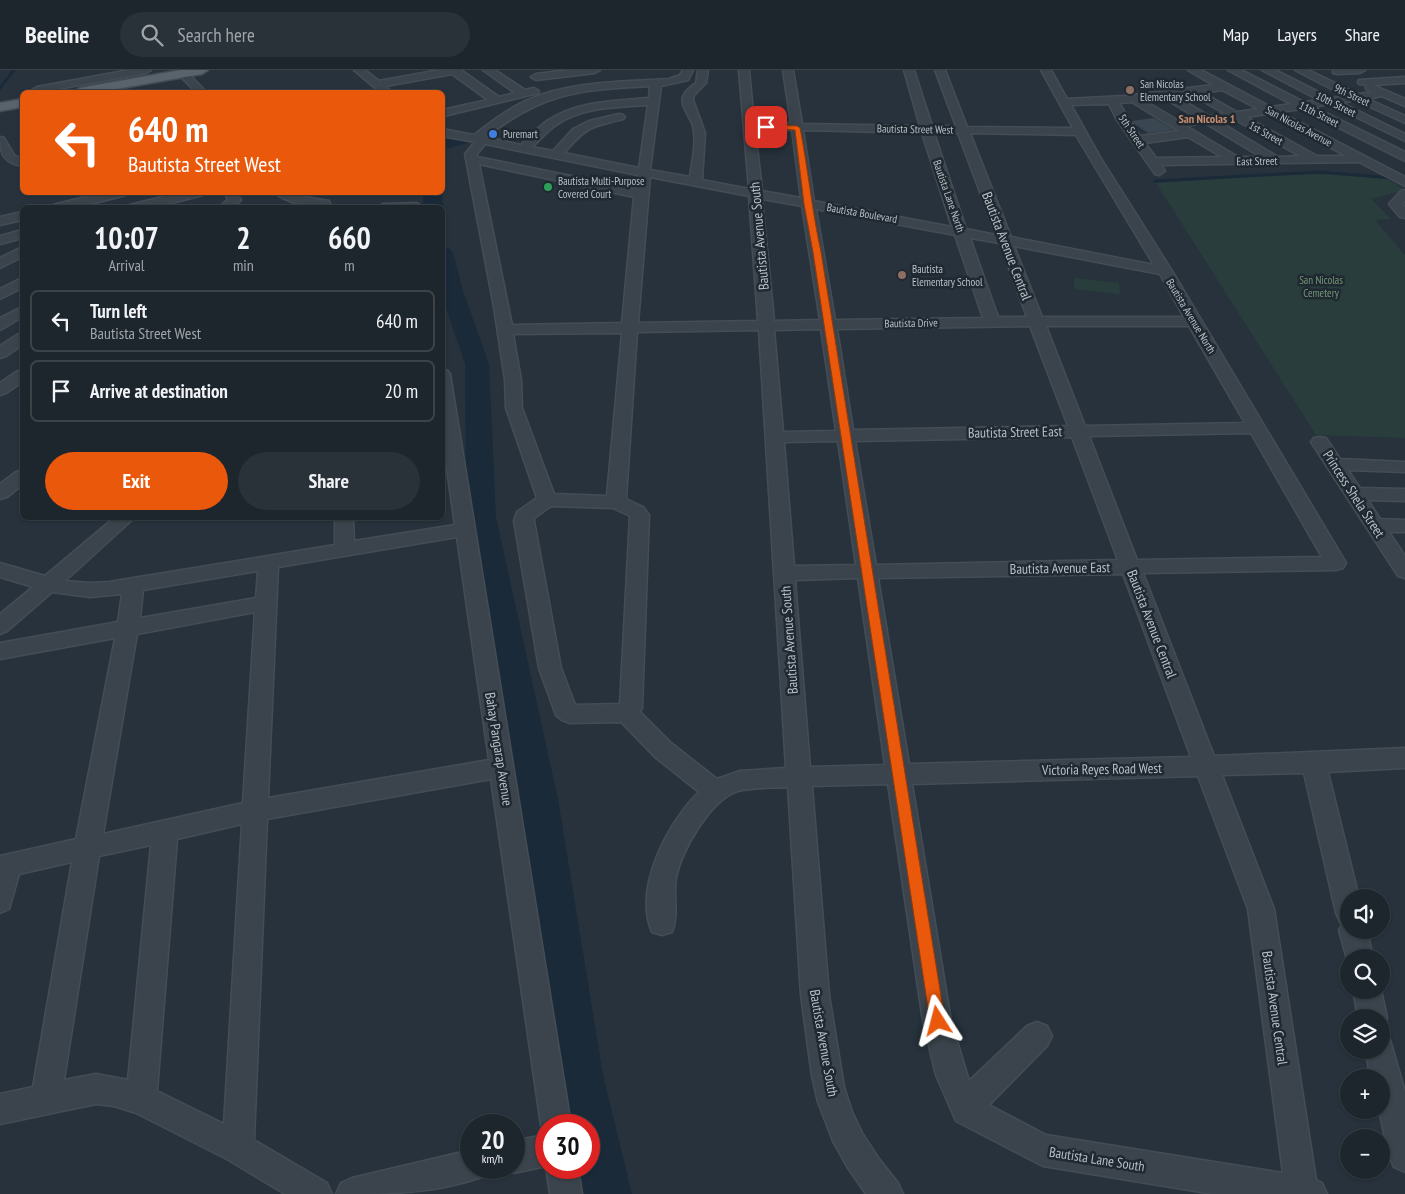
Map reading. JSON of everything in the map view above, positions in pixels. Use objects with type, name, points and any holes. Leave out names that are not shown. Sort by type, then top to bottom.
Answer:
[{"type":"main road","points":[[92,90],[209,71]]},
{"type":"main road","points":[[114,90],[185,75]]},
{"type":"main road","points":[[0,107],[20,103]]},
{"type":"main road","points":[[0,112],[20,108]]},
{"type":"street","points":[[44,76],[37,90],[146,70]]},
{"type":"street","points":[[359,70],[383,90]]},
{"type":"street","points":[[377,85],[454,70],[497,101]]},
{"type":"street","points":[[488,70],[524,94]]},
{"type":"street","points":[[525,70],[550,87]]},
{"type":"street","points":[[536,77],[595,70]]},
{"type":"street","points":[[522,120],[539,110],[586,97],[656,86],[684,79],[687,76],[688,70]]},
{"type":"street","points":[[696,182],[700,131],[696,119],[688,106],[688,100],[690,92],[702,83],[703,70]]},
{"type":"street","name":"Bautista Avenue South","points":[[744,70],[756,194],[815,995],[829,1088],[844,1130],[866,1169],[887,1194]]},
{"type":"street","points":[[788,70],[938,1021],[951,1075],[966,1110],[983,1088],[1037,1036]]},
{"type":"street","name":"Bautista Lane North","points":[[909,70],[927,130],[992,322]]},
{"type":"street","name":"Bautista Avenue Central","points":[[940,70],[1003,240],[1078,430],[1261,909],[1305,1193]]},
{"type":"street","name":"Bautista Avenue North","points":[[1046,70],[1080,132],[1336,563]]},
{"type":"street","name":"San Nicolas Avenue","points":[[1193,70],[1405,182]]},
{"type":"street","name":"11th Street","points":[[1233,70],[1405,157]]},
{"type":"street","name":"10th Street","points":[[1267,70],[1405,138]]},
{"type":"street","name":"9th Street","points":[[1300,70],[1405,120]]},
{"type":"street","points":[[1335,71],[1360,70]]},
{"type":"street","points":[[1335,71],[1405,103]]},
{"type":"street","points":[[445,112],[550,87],[664,72]]},
{"type":"street","points":[[185,75],[199,90]]},
{"type":"street","points":[[1361,82],[1405,80]]},
{"type":"street","points":[[616,502],[639,210],[650,109],[656,86]]},
{"type":"street","points":[[547,500],[514,408],[512,380],[504,330],[490,247],[472,159],[472,150],[510,114],[530,103],[549,96],[572,89],[656,86]]},
{"type":"street","points":[[1064,102],[1133,98],[1225,86]]},
{"type":"street","name":"1st Street","points":[[1192,91],[1314,159]]},
{"type":"street","points":[[1176,124],[1384,93]]},
{"type":"street","points":[[1165,94],[1276,160]]},
{"type":"street","points":[[1133,98],[1236,161]]},
{"type":"street","name":"5th Street","points":[[1112,100],[1133,119],[1138,140],[1156,167]]},
{"type":"street","points":[[524,148],[551,123],[568,115],[597,107],[650,109]]},
{"type":"street","points":[[1133,119],[1161,115]]},
{"type":"street","points":[[556,155],[577,131],[593,123],[627,116]]},
{"type":"street","name":"Bautista Street West","points":[[750,126],[1080,132]]},
{"type":"street","name":"Bautista Boulevard","points":[[445,133],[756,194],[961,231],[1164,271]]},
{"type":"street","points":[[484,140],[505,133]]},
{"type":"street","points":[[1138,140],[1191,133]]},
{"type":"street","points":[[1160,138],[1199,162]]},
{"type":"street","points":[[0,140],[9,157],[20,162]]},
{"type":"street","points":[[472,159],[632,193],[642,192]]},
{"type":"street","name":"East Street","points":[[1156,167],[1199,162],[1360,159]]},
{"type":"street","points":[[0,168],[20,163]]},
{"type":"street","points":[[1372,165],[1405,164]]},
{"type":"street","points":[[1405,194],[1395,204],[1405,214]]},
{"type":"street","points":[[70,205],[110,195]]},
{"type":"street","points":[[149,205],[184,195]]},
{"type":"street","points":[[190,205],[204,195]]},
{"type":"street","points":[[228,205],[235,200],[231,195]]},
{"type":"street","points":[[283,196],[324,204]]},
{"type":"street","points":[[0,221],[20,216]]},
{"type":"street","points":[[0,240],[20,235]]},
{"type":"street","points":[[0,264],[20,252]]},
{"type":"street","points":[[0,295],[20,283]]},
{"type":"street","points":[[0,325],[20,312]]},
{"type":"street","name":"Bautista Drive","points":[[504,330],[828,324],[1193,321]]},
{"type":"street","points":[[0,353],[20,339]]},
{"type":"street","points":[[0,372],[20,376]]},
{"type":"street","points":[[0,390],[20,377]]},
{"type":"street","name":"Bahay Pangarap Avenue","points":[[445,388],[554,1114]]},
{"type":"street","name":"Bautista Street East","points":[[774,437],[1257,428]]},
{"type":"street","name":"Princess Shela Street","points":[[1320,442],[1374,525],[1400,554],[1405,571]]},
{"type":"street","points":[[1334,464],[1405,467]]},
{"type":"street","points":[[0,493],[20,478]]},
{"type":"street","points":[[1354,494],[1405,495]]},
{"type":"street","points":[[627,713],[631,708],[640,515],[616,502],[547,500],[528,512],[524,516],[524,521],[550,668],[564,709],[570,714],[627,713],[663,750],[716,791],[681,835],[668,860],[661,893],[662,924]]},
{"type":"street","points":[[0,626],[123,520]]},
{"type":"street","points":[[344,520],[345,549]]},
{"type":"street","points":[[1374,525],[1405,526]]},
{"type":"street","points":[[0,570],[48,584],[83,590],[134,585],[466,529]]},
{"type":"street","points":[[238,1148],[268,562]]},
{"type":"street","name":"Bautista Avenue East","points":[[784,573],[1336,563]]},
{"type":"street","points":[[46,1098],[87,848],[128,628],[134,585]]},
{"type":"street","points":[[0,651],[266,603]]},
{"type":"street","name":"Victoria Reyes Road West","points":[[716,791],[734,782],[799,777],[1404,762]]},
{"type":"street","points":[[1314,763],[1343,889]]},
{"type":"street","points":[[0,901],[4,866],[255,811],[502,767]]},
{"type":"street","points":[[141,1099],[166,831]]},
{"type":"street","points":[[1382,1059],[1405,1156]]},
{"type":"street","points":[[0,1109],[96,1089],[114,1091],[141,1099],[238,1148],[316,1194]]},
{"type":"street","name":"Bautista Lane South","points":[[966,1110],[1043,1150],[1305,1193]]},
{"type":"street","points":[[352,1194],[460,1169]]},
{"type":"street","points":[[564,1179],[566,1194]]},
{"type":"green space","name":"San Nicolas Cemetery","points":[[1338,174],[1387,179],[1405,190],[1371,199],[1391,219],[1375,220],[1405,255],[1405,438],[1316,435],[1156,183],[1276,175]]},
{"type":"green space","points":[[1074,278],[1119,283],[1120,294],[1074,289]]},
{"type":"building","points":[[1154,118],[1174,130],[1148,133],[1132,121]]},
{"type":"waterway","points":[[0,88],[14,70]]},
{"type":"waterway","points":[[445,144],[462,139]]},
{"type":"waterway","points":[[1155,181],[1319,172],[1405,179]]},
{"type":"waterway","points":[[433,195],[433,205]]},
{"type":"waterway","points":[[445,264],[451,288],[477,364],[481,517],[539,799],[580,1075],[607,1194]]},
{"type":"place","name":"San Nicolas Elementary School","points":[[1130,90]]},
{"type":"place","name":"Puremart","points":[[493,134]]},
{"type":"place","name":"Bautista Multi-Purpose Covered Court","points":[[548,187]]},
{"type":"place","name":"Bautista Elementary School","points":[[902,275]]},
{"type":"district","name":"San Nicolas 1","points":[[1207,119]]},
{"type":"route","points":[[766,127],[797,128],[938,1021]]}]
